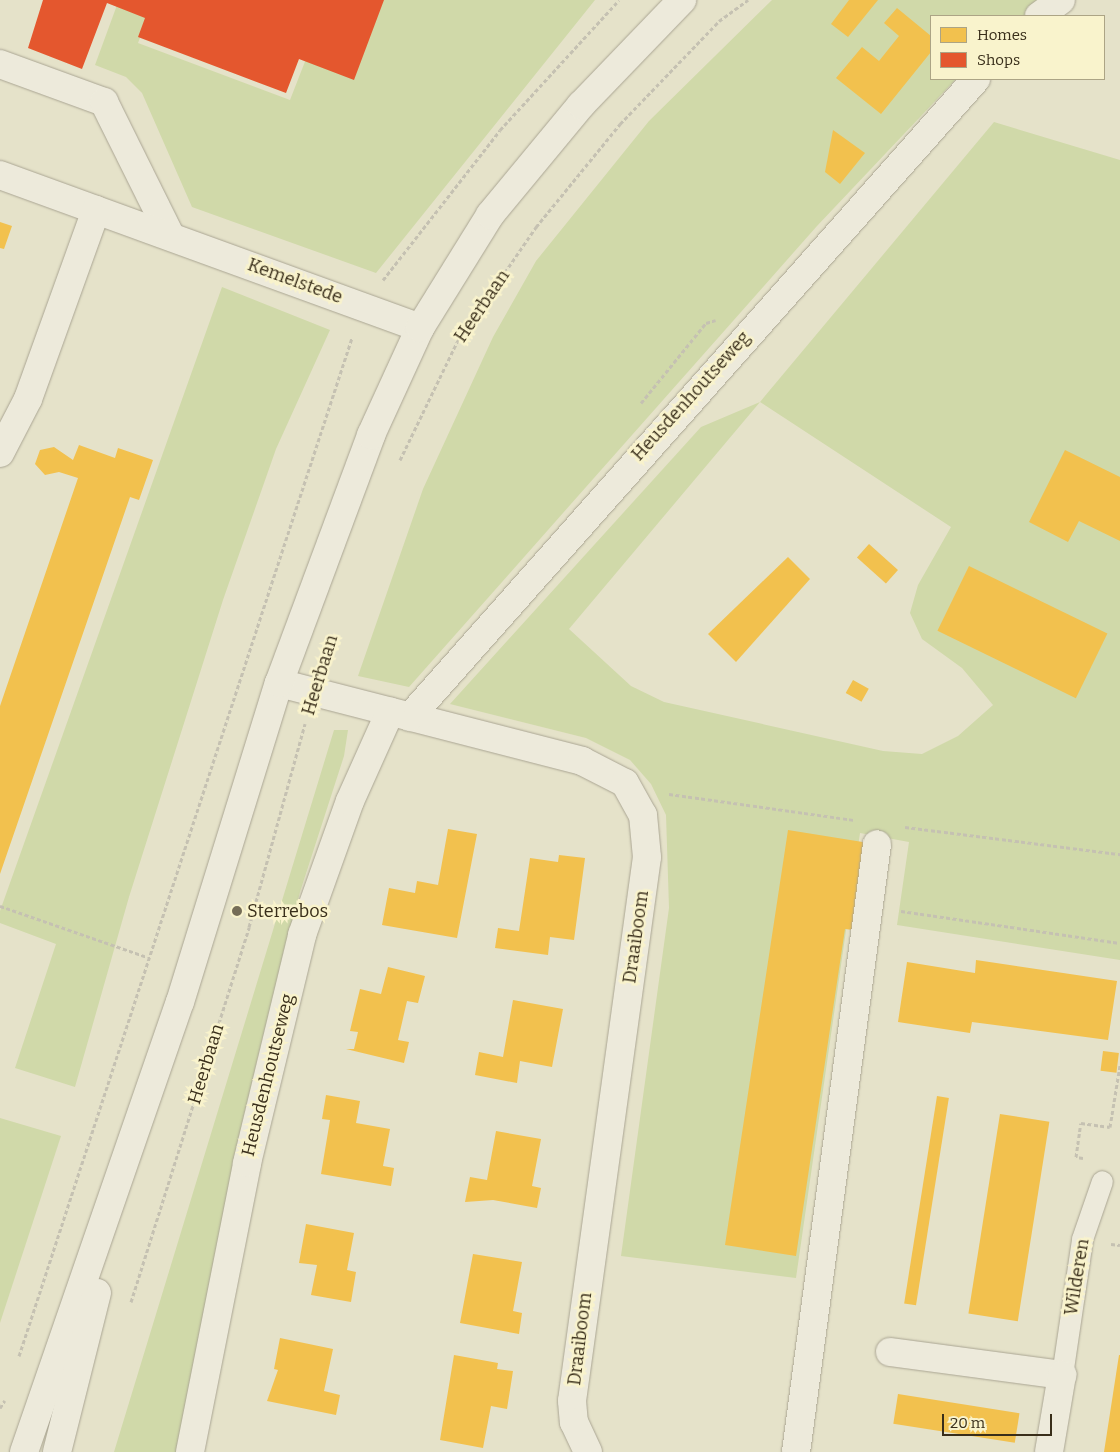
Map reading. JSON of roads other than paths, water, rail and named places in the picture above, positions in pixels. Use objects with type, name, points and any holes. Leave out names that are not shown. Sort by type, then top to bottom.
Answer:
[{"type":"street","name":"Heerbaan","points":[[24,1452],[139,1126],[279,683],[371,435],[420,328],[490,215],[581,104],[682,0]]},
{"type":"street","points":[[1040,15],[1061,0]]},
{"type":"street","points":[[0,64],[104,102],[170,235]]},
{"type":"street","name":"Heusdenhoutseweg","points":[[190,1452],[247,1163],[302,935],[350,801],[400,714],[975,80]]},
{"type":"street","name":"Kemelstede","points":[[0,175],[170,235],[420,328]]},
{"type":"street","points":[[0,453],[28,399],[96,210]]},
{"type":"street","points":[[279,683],[400,714]]},
{"type":"street","name":"Draaiboom","points":[[400,714],[582,761],[628,788],[643,815],[647,857],[572,1402],[585,1451]]},
{"type":"street","points":[[796,1452],[879,834]]},
{"type":"street","name":"Heerbaan","points":[[57,1452],[139,1126]]},
{"type":"street","name":"Wilderen","points":[[1049,1452],[1082,1239],[1102,1181]]},
{"type":"street","points":[[890,1352],[1062,1375]]},
{"type":"place","name":"Sterrebos","points":[[237,911]]}]
